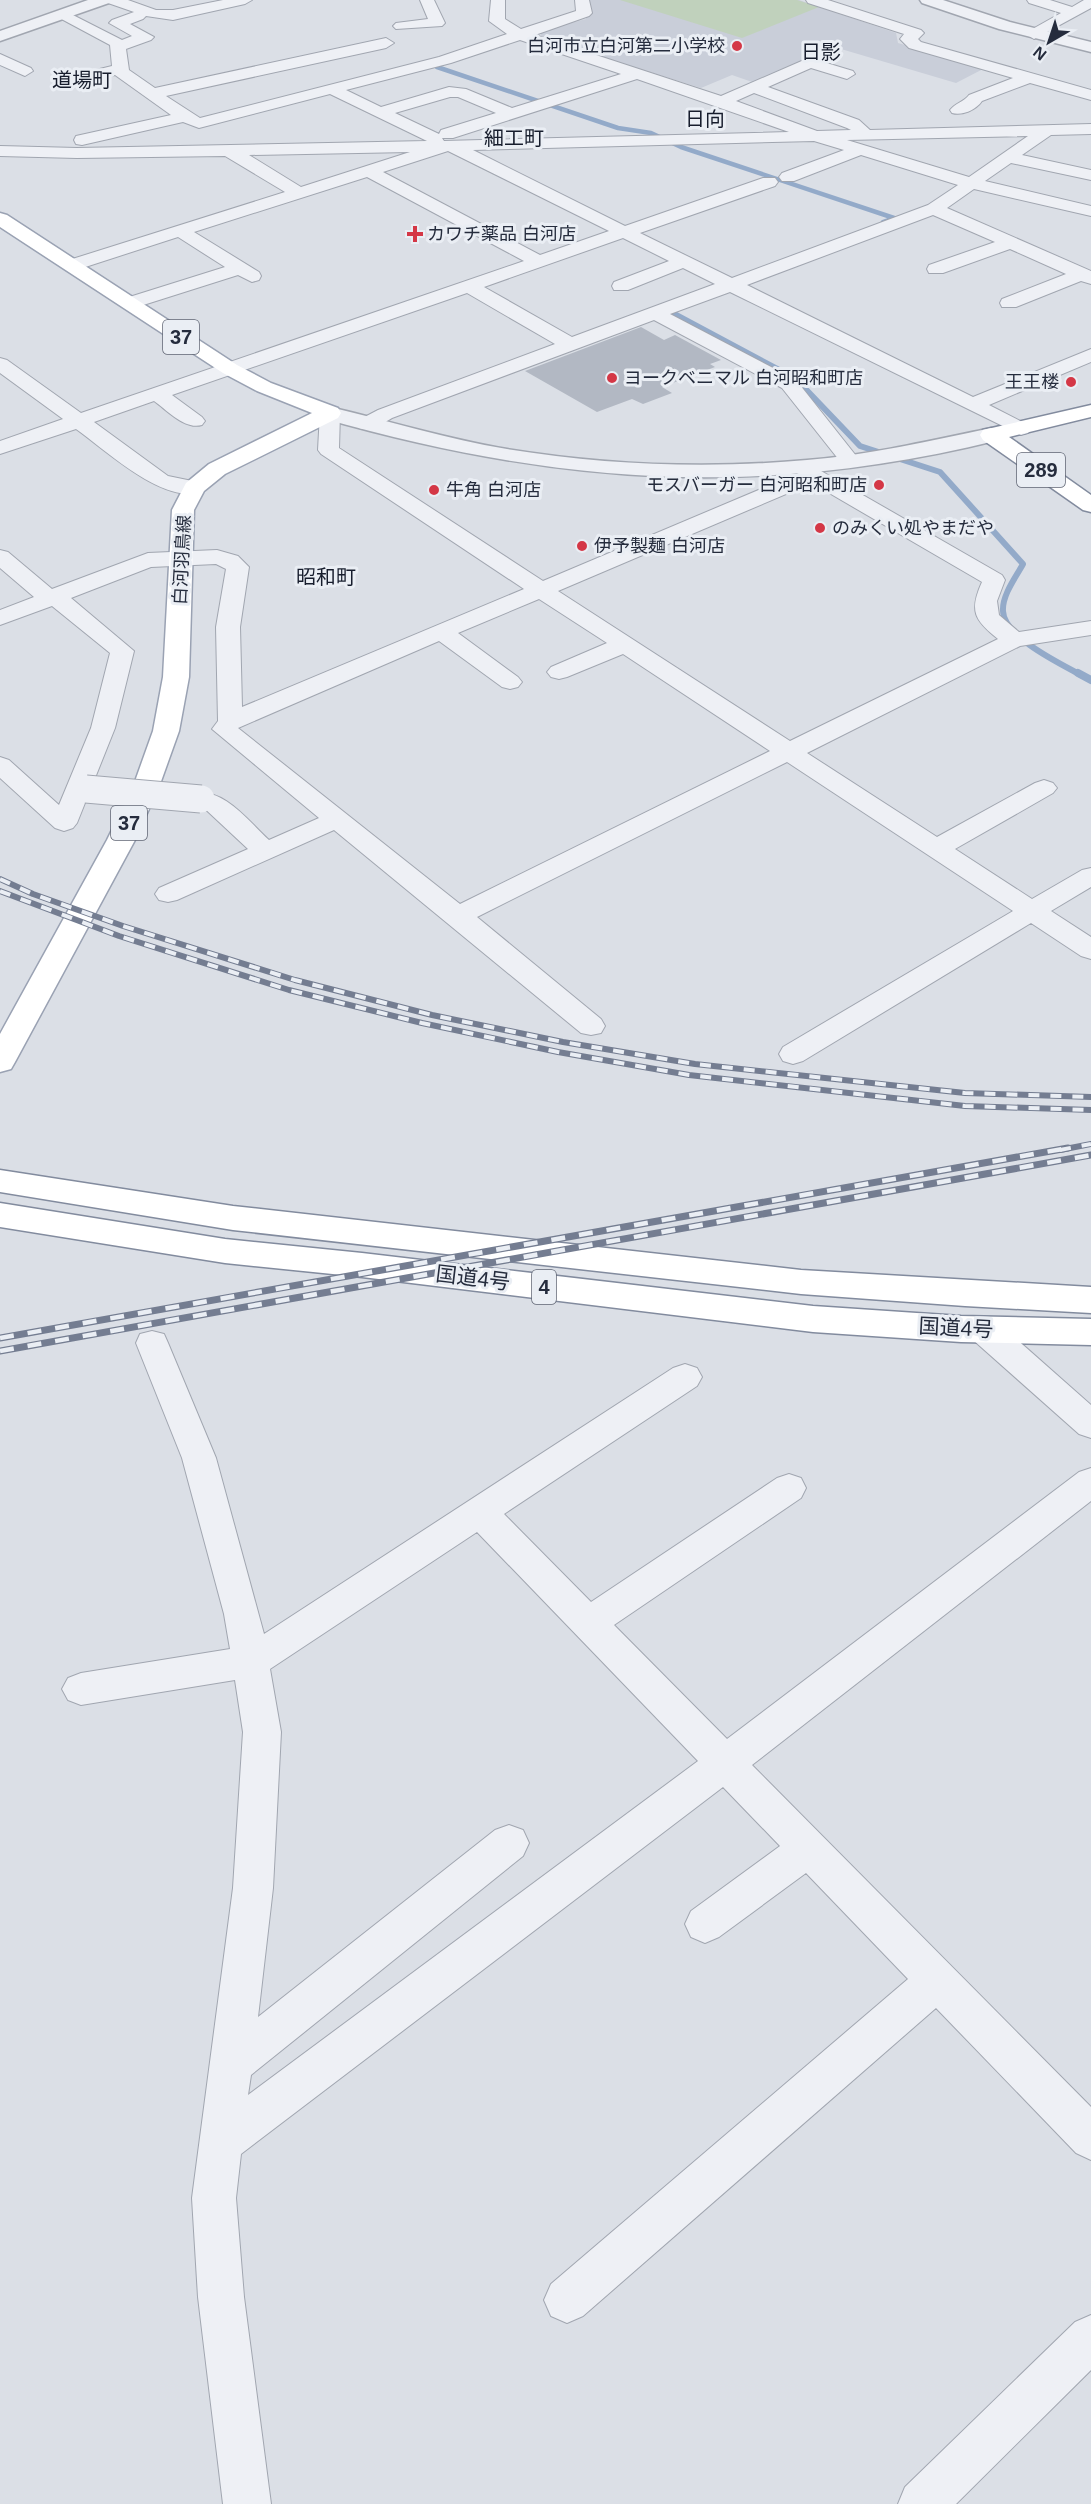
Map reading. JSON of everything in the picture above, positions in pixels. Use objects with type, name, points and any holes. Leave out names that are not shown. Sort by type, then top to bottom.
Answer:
[{"type":"main road","name":"37","points":[[0,219],[230,369],[264,387],[330,413]]},
{"type":"main road","name":"289","points":[[991,435],[1091,411]]},
{"type":"main road","name":"白河羽鳥線","points":[[0,1062],[121,840],[146,787],[166,732],[176,677],[183,510],[194,488],[235,458],[330,413]]},
{"type":"main road","name":"289","points":[[991,435],[1091,505]]},
{"type":"main road","name":"国道4号","points":[[0,1181],[233,1218],[801,1282],[965,1294],[1091,1299]]},
{"type":"main road","name":"国道4号","points":[[0,1215],[225,1251],[374,1266],[813,1319],[984,1330],[1091,1332]]},
{"type":"street","points":[[0,36],[103,0]]},
{"type":"street","points":[[113,0],[150,12],[183,15],[246,0]]},
{"type":"street","points":[[401,26],[437,23],[428,0]]},
{"type":"street","points":[[498,0],[496,21],[518,34],[721,102],[814,136]]},
{"type":"street","points":[[62,15],[117,43],[121,69],[185,117],[199,123],[445,60],[584,13],[582,0]]},
{"type":"street","points":[[813,0],[916,33],[908,39],[915,45],[1091,95]]},
{"type":"street","points":[[928,0],[1034,34],[1091,47]]},
{"type":"street","points":[[1035,0],[1074,12]]},
{"type":"street","points":[[1034,34],[1091,2]]},
{"type":"street","points":[[118,46],[146,37],[117,23],[150,12]]},
{"type":"street","points":[[152,94],[386,43]]},
{"type":"street","points":[[0,59],[25,71]]},
{"type":"street","points":[[309,59],[351,84]]},
{"type":"street","points":[[721,102],[810,63],[847,74]]},
{"type":"street","points":[[77,79],[121,69]]},
{"type":"street","points":[[400,71],[449,92]]},
{"type":"street","points":[[73,266],[440,148],[441,143],[512,114],[636,74]]},
{"type":"street","points":[[958,110],[973,102],[975,98],[1028,78]]},
{"type":"street","points":[[754,87],[853,124],[861,140],[971,183],[1091,211]]},
{"type":"street","points":[[331,89],[1021,429]]},
{"type":"street","points":[[380,112],[449,92],[459,92],[512,114]]},
{"type":"street","points":[[794,129],[826,114]]},
{"type":"street","points":[[366,424],[385,414],[934,209],[1050,130],[1082,114]]},
{"type":"street","points":[[34,151],[185,117]]},
{"type":"street","points":[[167,121],[209,151]]},
{"type":"street","points":[[4,152],[230,151],[441,143],[814,136],[861,140],[1091,129]]},
{"type":"street","points":[[1050,130],[1091,140]]},
{"type":"street","points":[[784,153],[814,136]]},
{"type":"street","points":[[788,177],[861,140],[871,143],[916,141],[962,150]]},
{"type":"street","points":[[230,151],[299,193]]},
{"type":"street","points":[[72,153],[102,171]]},
{"type":"street","points":[[984,154],[1091,175]]},
{"type":"street","points":[[369,171],[540,262]]},
{"type":"street","points":[[0,448],[770,182]]},
{"type":"street","points":[[934,209],[1086,276]]},
{"type":"street","points":[[130,303],[246,273],[180,231]]},
{"type":"street","points":[[936,270],[1011,243]]},
{"type":"street","points":[[621,286],[683,262]]},
{"type":"street","points":[[1010,303],[1086,276]]},
{"type":"street","points":[[470,287],[572,345]]},
{"type":"street","points":[[656,314],[789,384],[850,460]]},
{"type":"street","points":[[973,405],[1091,355]]},
{"type":"street","points":[[0,364],[161,481],[194,488]]},
{"type":"street","points":[[157,394],[195,421]]},
{"type":"street","points":[[1014,640],[991,622],[985,613],[984,607],[994,580],[810,471],[688,472],[575,465],[469,450],[330,413],[328,450],[1091,950]]},
{"type":"street","points":[[591,1026],[458,916],[224,729],[230,721],[543,589],[810,471],[850,460],[991,435]]},
{"type":"street","points":[[0,557],[122,651],[103,728],[82,789],[64,823],[0,765]]},
{"type":"street","points":[[0,618],[148,560],[217,557],[230,561],[238,567],[228,627],[230,721]]},
{"type":"street","points":[[458,916],[787,750],[1014,640],[1091,627]]},
{"type":"street","points":[[441,632],[510,682]]},
{"type":"street","points":[[559,672],[626,644]]},
{"type":"street","points":[[937,848],[1044,788]]},
{"type":"street","points":[[82,789],[201,798],[211,801],[266,851]]},
{"type":"street","points":[[168,894],[336,820]]},
{"type":"street","points":[[793,1054],[1091,876]]},
{"type":"street","points":[[984,1330],[1091,1425]]},
{"type":"street","points":[[152,1343],[199,1458],[242,1614],[262,1732],[252,1888],[214,2198],[221,2297],[247,2504]]},
{"type":"street","points":[[81,1689],[250,1662],[685,1377]]},
{"type":"street","points":[[221,2142],[588,1865],[726,1764],[1091,1482]]},
{"type":"street","points":[[588,1623],[789,1488]]},
{"type":"street","points":[[479,1511],[1091,2138]]},
{"type":"street","points":[[230,2065],[509,1843]]},
{"type":"street","points":[[705,1924],[808,1849]]},
{"type":"street","points":[[567,2300],[937,1981]]},
{"type":"street","points":[[922,2504],[1091,2338]]},
{"type":"shaded area","name":"白河市立白河第二小学校","points":[[586,0],[799,0],[896,33],[898,43],[985,68],[956,83],[841,49],[755,83],[732,75],[701,88],[541,38],[541,31],[586,19]]},
{"type":"green space","points":[[620,0],[797,0],[819,7],[742,38]]},
{"type":"building","name":"ヨークベニマル 白河昭和町店","points":[[641,327],[664,340],[675,335],[721,360],[710,364],[715,367],[662,387],[672,393],[643,404],[632,399],[597,412],[525,371]]},
{"type":"waterway","points":[[437,67],[618,128],[651,133],[681,147],[894,218],[883,222]]},
{"type":"waterway","points":[[663,308],[796,379],[860,446],[940,472],[1023,564],[1010,586],[1003,605],[1006,621],[1023,640],[1035,649],[1081,675]]},
{"type":"waterway","points":[[1078,673],[1091,680]]},
{"type":"railway","points":[[0,879],[33,894],[123,926],[295,980],[432,1015],[563,1042],[695,1064],[965,1093],[1091,1097]]},
{"type":"railway","points":[[0,891],[119,936],[289,990],[422,1023],[558,1052],[689,1075],[965,1106],[1091,1110]]},
{"type":"railway","points":[[1060,1150],[1091,1144]]},
{"type":"railway","points":[[0,1338],[1068,1148]]},
{"type":"railway","points":[[0,1351],[1091,1155]]},
{"type":"place","name":"白河市立白河第二小学校","points":[[737,46]]},
{"type":"place","name":"カワチ薬品 白河店","points":[[415,234]]},
{"type":"place","name":"ヨークベニマル 白河昭和町店","points":[[612,378]]},
{"type":"place","name":"王王楼","points":[[1071,382]]},
{"type":"place","name":"モスバーガー 白河昭和町店","points":[[879,485]]},
{"type":"place","name":"牛角 白河店","points":[[434,490]]},
{"type":"place","name":"のみくい処やまだや","points":[[820,528]]},
{"type":"place","name":"伊予製麺 白河店","points":[[582,546]]},
{"type":"district","name":"日影","points":[[821,52]]},
{"type":"district","name":"道場町","points":[[82,80]]},
{"type":"district","name":"日向","points":[[705,119]]},
{"type":"district","name":"細工町","points":[[514,138]]},
{"type":"district","name":"昭和町","points":[[326,577]]}]
